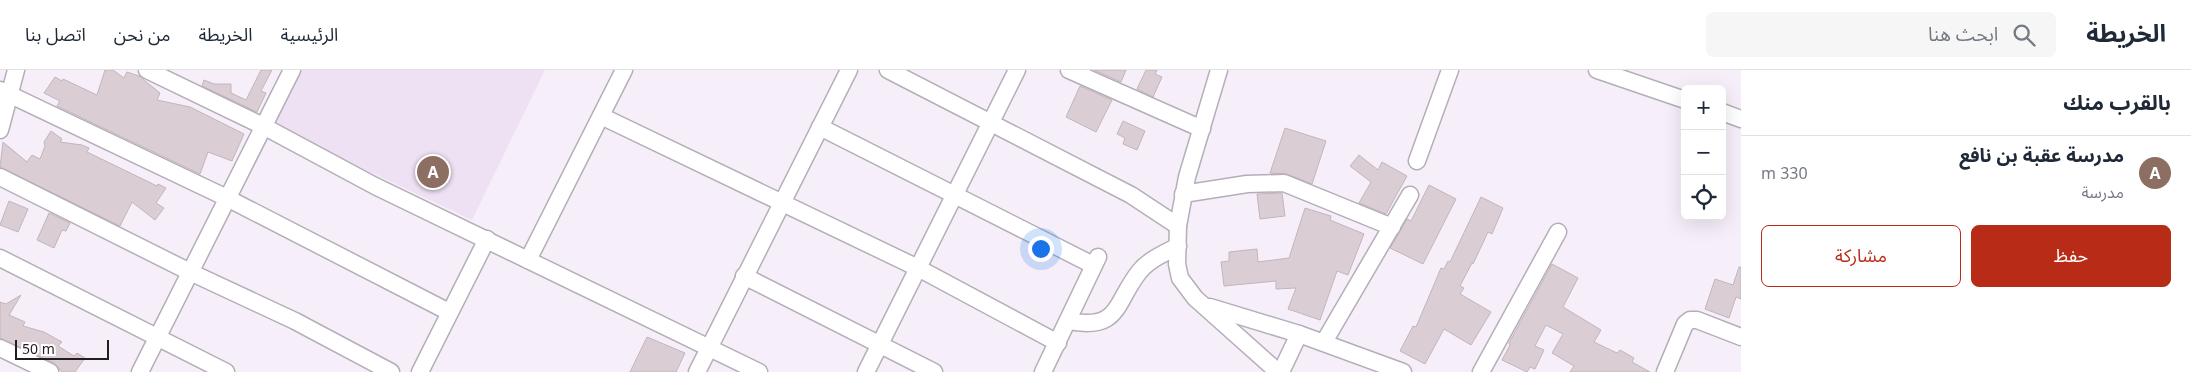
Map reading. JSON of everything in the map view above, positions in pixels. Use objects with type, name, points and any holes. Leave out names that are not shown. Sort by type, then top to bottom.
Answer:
[{"type":"street","points":[[0,130],[5,92],[16,70]]},
{"type":"street","points":[[147,70],[263,126],[376,186],[759,372]]},
{"type":"street","points":[[140,372],[292,70]]},
{"type":"street","points":[[528,260],[624,70]]},
{"type":"street","points":[[697,372],[849,70]]},
{"type":"street","points":[[888,70],[1131,195],[1178,226]]},
{"type":"street","points":[[866,372],[956,196],[1017,70]]},
{"type":"street","points":[[1069,70],[1202,128]]},
{"type":"street","points":[[1219,70],[1183,194],[1178,226],[1177,264],[1180,278],[1195,298],[1280,372],[1299,334]]},
{"type":"street","points":[[1417,161],[1450,70]]},
{"type":"street","points":[[1597,70],[1681,99]]},
{"type":"street","points":[[5,92],[227,198],[449,312]]},
{"type":"street","points":[[1726,113],[1741,119]]},
{"type":"street","points":[[601,116],[918,268],[1058,343]]},
{"type":"street","points":[[820,127],[956,196],[1096,261],[1044,372]]},
{"type":"street","points":[[0,177],[190,272],[296,321],[391,372]]},
{"type":"street","points":[[1183,194],[1257,183],[1284,184],[1392,227]]},
{"type":"street","points":[[1324,342],[1410,195]]},
{"type":"street","points":[[1481,372],[1558,232]]},
{"type":"street","points":[[420,372],[486,239]]},
{"type":"street","points":[[1068,321],[1085,324],[1101,322],[1112,316],[1140,271],[1153,259],[1178,246]]},
{"type":"street","points":[[0,258],[226,372]]},
{"type":"street","points":[[744,276],[934,372]]},
{"type":"street","points":[[1206,306],[1324,342],[1403,372]]},
{"type":"street","points":[[1664,372],[1685,324],[1690,320],[1697,320],[1741,337]]},
{"type":"street","points":[[0,348],[50,372]]},
{"type":"shaded area","points":[[295,70],[545,70],[472,220],[269,124]]},
{"type":"building","points":[[105,70],[113,70],[124,78],[127,72],[139,76],[160,93],[157,100],[190,107],[244,134],[232,161],[208,152],[200,174],[57,106],[60,101],[44,93],[55,77],[97,95]]},
{"type":"building","points":[[261,70],[272,70],[261,91],[266,93],[257,112],[202,86],[204,80],[214,84],[231,84],[231,93],[246,100]]},
{"type":"building","points":[[1094,70],[1126,70],[1121,82]]},
{"type":"building","points":[[1146,70],[1157,70],[1155,74],[1162,77],[1153,97],[1137,89]]},
{"type":"building","points":[[1080,86],[1112,100],[1096,132],[1066,117]]},
{"type":"building","points":[[1123,121],[1145,131],[1137,150],[1123,144],[1125,138],[1117,134]]},
{"type":"building","points":[[1285,128],[1326,141],[1312,184],[1287,174],[1270,173]]},
{"type":"building","points":[[51,131],[62,139],[60,142],[82,145],[89,148],[87,152],[157,186],[158,184],[166,188],[156,203],[164,208],[155,220],[132,202],[120,226],[0,167],[3,142],[27,162],[32,155],[40,159],[45,146],[44,142]]},
{"type":"building","points":[[1359,155],[1378,170],[1382,162],[1407,176],[1386,214],[1359,203],[1371,182],[1350,166]]},
{"type":"building","points":[[1429,185],[1456,199],[1423,264],[1390,248],[1407,219],[1411,221]]},
{"type":"building","points":[[1282,193],[1285,216],[1260,219],[1257,194]]},
{"type":"building","points":[[1481,197],[1503,208],[1492,234],[1488,232],[1460,286],[1464,288],[1460,294],[1491,312],[1471,345],[1444,329],[1425,364],[1400,351],[1413,326],[1416,327],[1441,268],[1444,269],[1448,261],[1450,262]]},
{"type":"building","points":[[9,201],[28,209],[18,232],[0,225]]},
{"type":"building","points":[[1305,208],[1331,216],[1330,220],[1364,234],[1348,275],[1337,271],[1320,320],[1288,309],[1296,288],[1276,289],[1276,281],[1224,286],[1221,262],[1229,261],[1229,252],[1257,249],[1258,262],[1289,258]]},
{"type":"building","points":[[49,213],[70,223],[66,231],[62,230],[54,248],[37,240]]},
{"type":"building","points":[[1552,264],[1578,278],[1563,307],[1601,330],[1594,342],[1617,353],[1620,350],[1634,358],[1632,362],[1650,372],[1570,372],[1574,366],[1552,353],[1563,334],[1546,325],[1535,346],[1544,350],[1535,369],[1530,367],[1527,372],[1502,360],[1510,345],[1509,343]]},
{"type":"building","points":[[1739,267],[1741,267],[1741,299],[1736,297],[1729,318],[1705,309],[1715,279],[1733,285]]},
{"type":"building","points":[[21,295],[9,315],[25,322],[23,326],[44,332],[62,342],[58,346],[74,356],[77,353],[85,358],[75,372],[62,372],[54,363],[0,338],[0,302],[6,304]]},
{"type":"building","points":[[647,337],[685,353],[676,372],[630,372]]},
{"type":"place","name":"مدرسة عقبة بن نافع","points":[[433,172]]}]
